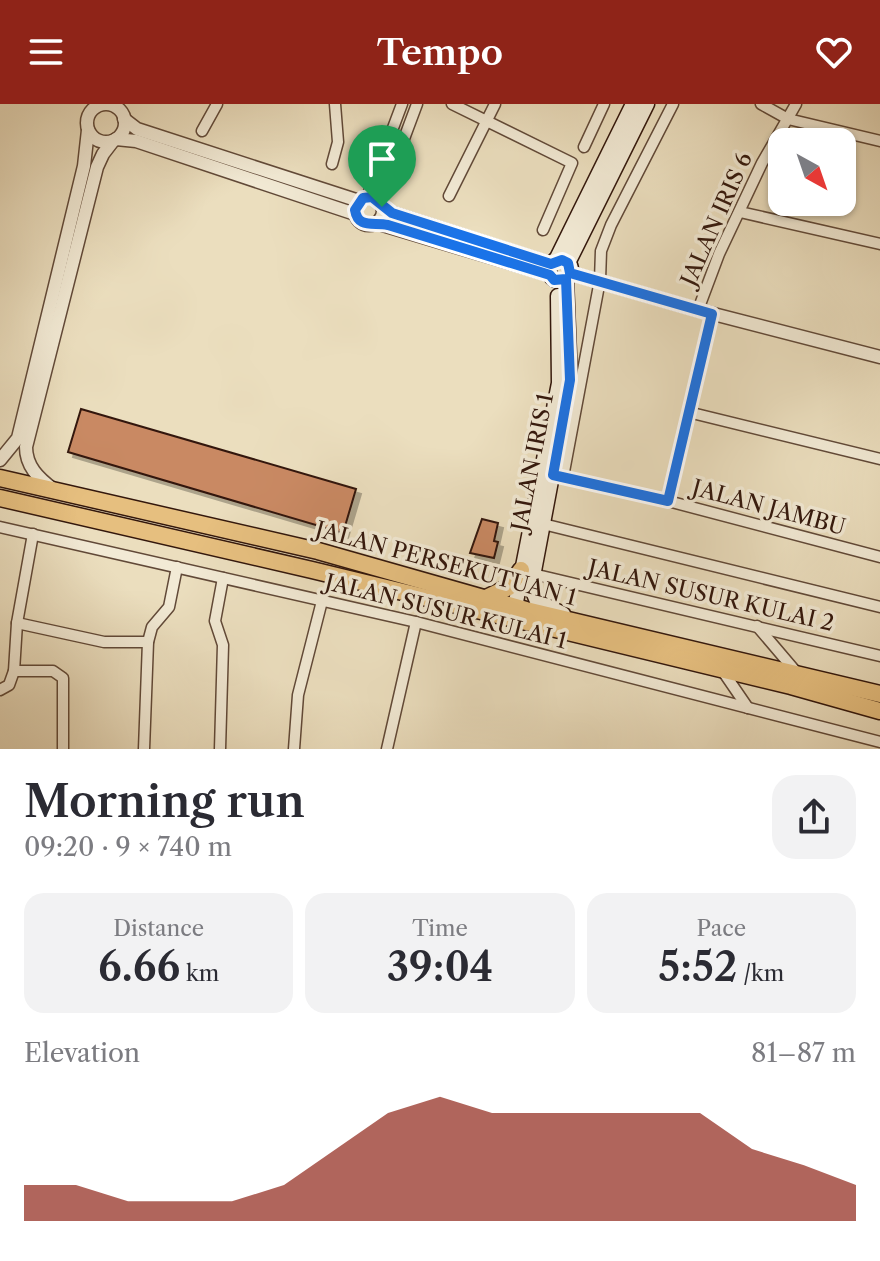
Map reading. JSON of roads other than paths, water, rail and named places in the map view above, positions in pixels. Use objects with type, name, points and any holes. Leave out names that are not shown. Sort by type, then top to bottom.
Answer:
[{"type":"highway","name":"JALAN PERSEKUTUAN 1","points":[[0,478],[318,551],[486,598],[519,614],[583,622],[880,694]]},
{"type":"highway","name":"JALAN PERSEKUTUAN 1","points":[[0,498],[519,614],[880,711]]},
{"type":"highway","points":[[486,598],[509,587],[527,572]]},
{"type":"main road","points":[[560,271],[633,104]]},
{"type":"main road","points":[[586,213],[647,104]]},
{"type":"main road","name":"JALAN IRIS 1","points":[[527,572],[558,476],[570,380],[560,271]]},
{"type":"main road","name":"JALAN IRIS 1","points":[[519,614],[559,383],[560,271]]},
{"type":"main road","points":[[527,572],[532,594],[537,601],[583,622]]},
{"type":"street","points":[[202,131],[217,104]]},
{"type":"street","points":[[332,164],[338,142],[335,104]]},
{"type":"street","points":[[402,104],[363,224],[376,223],[600,280],[712,314],[880,357]]},
{"type":"street","points":[[369,204],[404,139],[417,104]]},
{"type":"street","points":[[452,104],[572,163],[543,230]]},
{"type":"street","points":[[449,196],[495,104]]},
{"type":"street","points":[[584,147],[604,104]]},
{"type":"street","points":[[558,476],[600,280],[601,251],[611,225],[673,104]]},
{"type":"street","points":[[761,104],[788,119],[880,141]]},
{"type":"street","name":"JALAN IRIS 6","points":[[698,310],[719,254],[762,163],[796,104]]},
{"type":"street","points":[[0,460],[18,438],[84,166],[87,120],[96,106],[109,105],[120,111],[137,129],[369,204],[560,271]]},
{"type":"street","points":[[57,492],[38,477],[29,464],[26,447],[97,167],[103,154],[124,129],[120,111]]},
{"type":"street","points":[[88,130],[97,140],[136,141],[369,204],[382,216],[376,223]]},
{"type":"street","points":[[740,212],[880,244]]},
{"type":"street","points":[[586,213],[611,225]]},
{"type":"street","points":[[668,501],[712,314]]},
{"type":"street","points":[[688,412],[880,459]]},
{"type":"street","name":"JALAN JAMBU","points":[[558,476],[668,501],[880,557]]},
{"type":"street","points":[[543,524],[880,607]]},
{"type":"street","name":"JALAN SUSUR KULAI 1","points":[[0,527],[416,622],[876,744]]},
{"type":"street","points":[[0,690],[9,685],[14,671],[17,623],[33,534]]},
{"type":"street","points":[[144,749],[148,642],[152,627],[169,607],[177,567]]},
{"type":"street","name":"JALAN SUSUR KULAI 2","points":[[527,572],[880,656]]},
{"type":"street","points":[[220,749],[223,645],[215,621],[223,578]]},
{"type":"street","points":[[294,749],[298,695],[322,601]]},
{"type":"street","points":[[387,749],[416,622]]},
{"type":"street","points":[[17,623],[104,642],[148,642]]},
{"type":"street","points":[[757,626],[798,675]]},
{"type":"street","points":[[721,669],[748,708]]},
{"type":"street","points":[[14,671],[53,671],[63,678],[63,749]]}]
